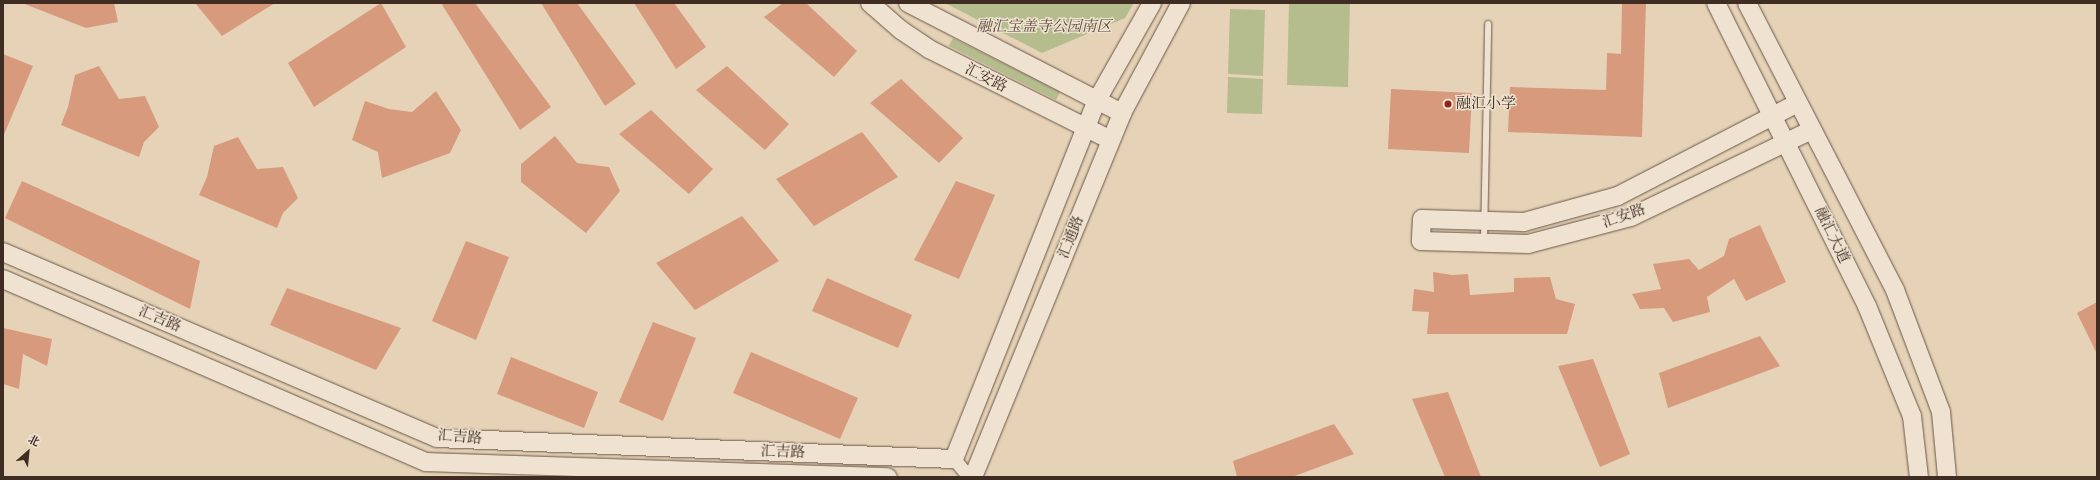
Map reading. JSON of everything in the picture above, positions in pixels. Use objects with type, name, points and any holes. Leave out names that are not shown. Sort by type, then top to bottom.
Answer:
[{"type":"street","name":"汇安路","points":[[870,3],[901,30],[929,49],[1111,140]]},
{"type":"street","name":"汇安路","points":[[908,3],[1122,113]]},
{"type":"street","name":"汇通路","points":[[954,459],[1097,100],[1152,3]]},
{"type":"street","name":"汇通路","points":[[973,477],[1122,113],[1181,3]]},
{"type":"street","name":"融汇大道","points":[[1716,3],[1867,306],[1912,416],[1919,477]]},
{"type":"street","name":"融汇大道","points":[[1747,3],[1895,290],[1941,412],[1947,477]]},
{"type":"street","name":"汇安路","points":[[1798,103],[1618,196],[1524,222],[1422,219],[1421,241],[1528,244],[1631,217],[1812,130]]},
{"type":"street","name":"汇吉路","points":[[3,252],[437,438],[954,459]]},
{"type":"street","name":"汇吉路","points":[[3,279],[426,462],[888,477]]},
{"type":"street","points":[[954,459],[970,477]]},
{"type":"lane","points":[[1484,243],[1488,24]]},
{"type":"green space","name":"融汇宝盖寺公园南区","points":[[945,3],[1134,3],[1125,18],[1042,53]]},
{"type":"green space","points":[[1289,3],[1350,3],[1348,87],[1287,85]]},
{"type":"green space","points":[[1230,9],[1265,10],[1263,76],[1228,74]]},
{"type":"green space","points":[[953,38],[1060,92],[1056,100],[949,46]]},
{"type":"green space","points":[[1228,77],[1263,79],[1262,114],[1227,113]]},
{"type":"building","points":[[22,3],[114,3],[118,22],[86,28]]},
{"type":"building","points":[[195,3],[275,3],[222,36]]},
{"type":"building","points":[[381,3],[406,47],[314,107],[288,63]]},
{"type":"building","points":[[441,3],[475,3],[551,107],[520,130]]},
{"type":"building","points":[[541,3],[577,3],[636,84],[605,106]]},
{"type":"building","points":[[634,3],[674,3],[706,47],[676,69]]},
{"type":"building","points":[[783,3],[806,3],[857,51],[834,77],[764,17]]},
{"type":"building","points":[[1622,3],[1646,3],[1642,137],[1508,132],[1510,87],[1606,90],[1607,53],[1621,54]]},
{"type":"building","points":[[3,54],[33,66],[3,137]]},
{"type":"building","points":[[99,66],[119,99],[145,96],[159,127],[144,142],[139,157],[61,125],[68,107],[75,75]]},
{"type":"building","points":[[727,66],[789,124],[765,150],[696,90]]},
{"type":"building","points":[[901,79],[963,138],[939,163],[870,103]]},
{"type":"building","points":[[1391,89],[1472,93],[1469,153],[1388,149]]},
{"type":"building","points":[[436,91],[461,130],[450,153],[382,178],[378,152],[352,140],[365,101],[389,109],[412,112]]},
{"type":"building","points":[[651,110],[713,169],[689,194],[619,134]]},
{"type":"building","points":[[862,132],[898,177],[814,226],[776,179]]},
{"type":"building","points":[[555,136],[577,163],[609,167],[620,191],[586,233],[521,182],[521,164]]},
{"type":"building","points":[[238,137],[257,169],[283,167],[298,198],[283,213],[277,228],[199,195],[207,177],[214,146]]},
{"type":"building","points":[[22,181],[200,261],[190,309],[5,218]]},
{"type":"building","points":[[956,181],[995,195],[959,279],[914,260]]},
{"type":"building","points":[[742,216],[779,261],[695,310],[656,263]]},
{"type":"building","points":[[1760,225],[1786,282],[1746,301],[1734,279],[1707,297],[1710,312],[1673,322],[1664,308],[1640,309],[1632,294],[1661,289],[1653,264],[1689,259],[1699,270],[1724,256],[1729,239]]},
{"type":"building","points":[[466,241],[509,257],[476,340],[432,321]]},
{"type":"building","points":[[1433,272],[1452,275],[1468,274],[1470,295],[1514,292],[1514,278],[1550,277],[1556,299],[1575,304],[1567,334],[1427,334],[1429,312],[1412,311],[1414,289],[1434,292]]},
{"type":"building","points":[[827,278],[912,315],[898,348],[812,311]]},
{"type":"building","points":[[287,288],[401,328],[376,370],[270,325]]},
{"type":"building","points":[[2097,302],[2097,354],[2077,313]]},
{"type":"building","points":[[653,322],[696,338],[663,421],[619,402]]},
{"type":"building","points":[[3,328],[52,339],[47,366],[23,354],[19,389],[3,384]]},
{"type":"building","points":[[1760,336],[1780,366],[1668,408],[1659,373]]},
{"type":"building","points":[[751,352],[858,398],[840,439],[733,393]]},
{"type":"building","points":[[511,357],[598,392],[584,428],[497,394]]},
{"type":"building","points":[[1593,359],[1630,454],[1600,467],[1558,366]]},
{"type":"building","points":[[1448,392],[1481,477],[1445,477],[1412,399]]},
{"type":"building","points":[[1334,424],[1354,454],[1292,477],[1237,477],[1233,461]]},
{"type":"place","name":"融汇小学","points":[[1448,104]]}]
